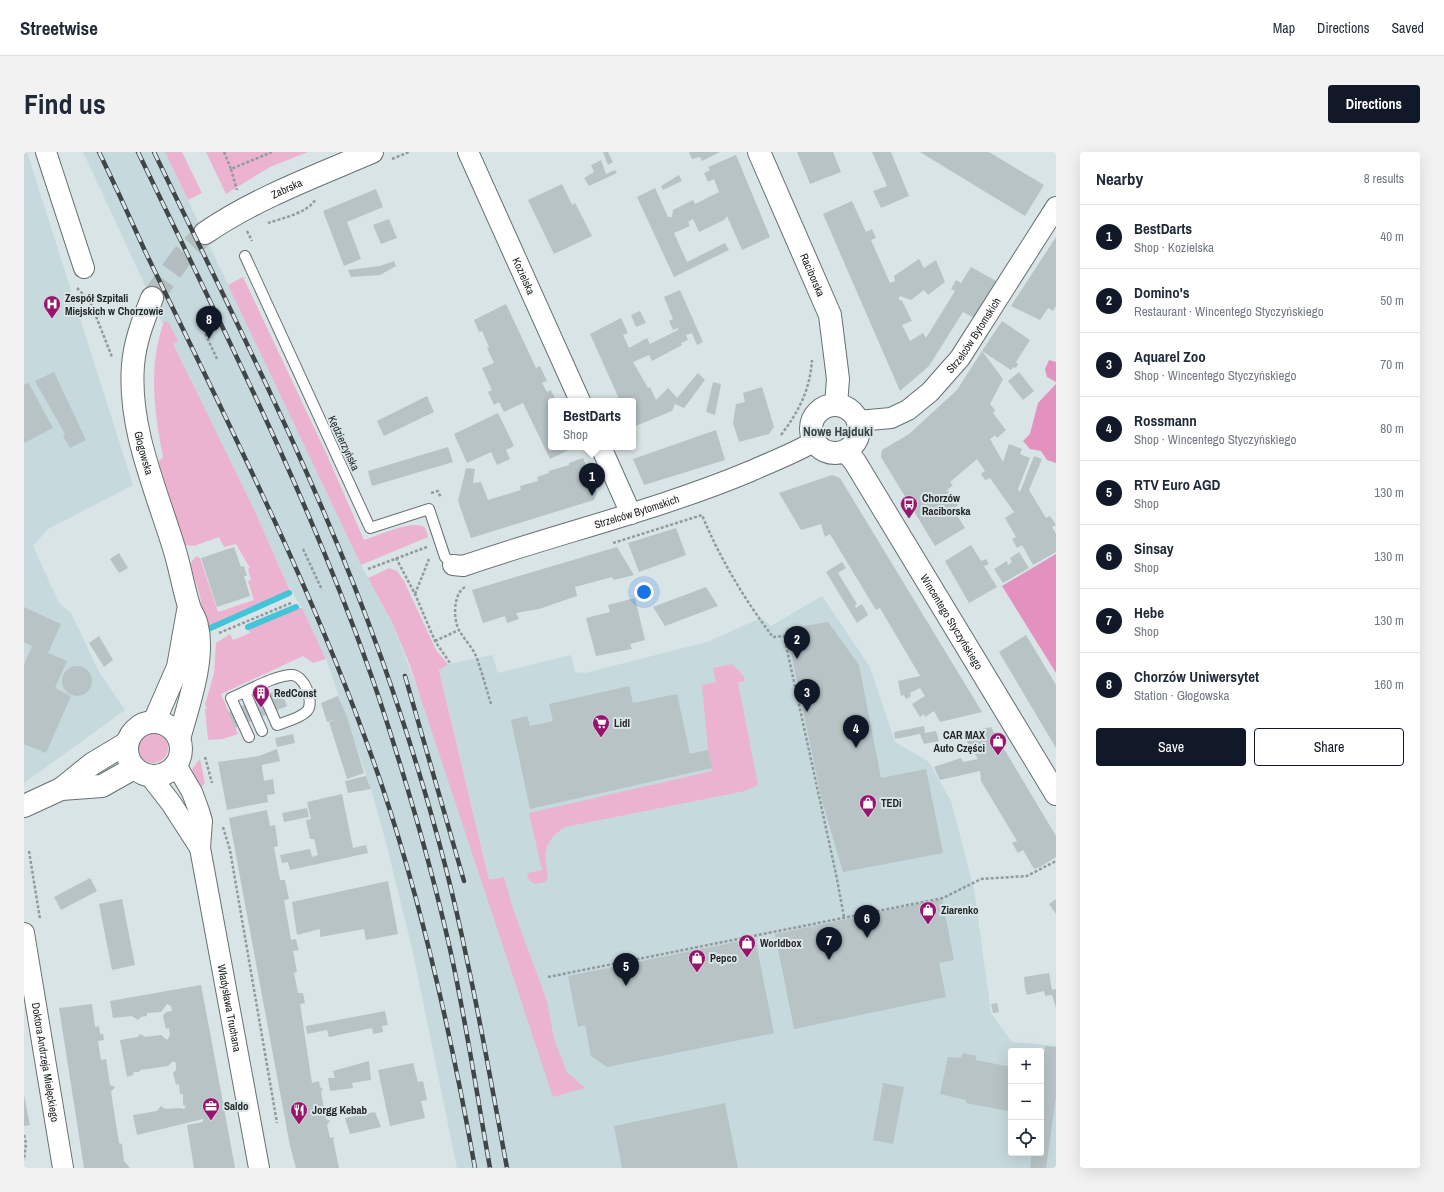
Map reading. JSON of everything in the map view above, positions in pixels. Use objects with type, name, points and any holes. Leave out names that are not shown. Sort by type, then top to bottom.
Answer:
[{"type":"street","points":[[46,152],[84,268]]},
{"type":"street","name":"Zabrska","points":[[205,233],[232,216],[258,203],[372,152]]},
{"type":"street","name":"Kozielska","points":[[468,152],[579,398]]},
{"type":"street","name":"Raciborska","points":[[759,152],[830,316],[838,379],[836,405]]},
{"type":"street","name":"Strzelców Bytomskich","points":[[858,421],[890,418],[908,410],[930,392],[960,358],[1056,208]]},
{"type":"street","name":"Głogowska","points":[[152,298],[143,319],[136,347],[133,376],[134,406],[144,452],[177,558],[189,606],[197,626],[198,648],[195,676],[179,739]]},
{"type":"street","points":[[836,405],[850,410],[858,421],[859,433],[855,443],[846,451],[838,453],[828,452],[820,448],[812,433],[815,417],[821,410],[828,406],[836,405]]},
{"type":"street","name":"Strzelców Bytomskich","points":[[453,566],[463,566],[631,514],[720,484],[788,455],[815,441]]},
{"type":"street","points":[[602,450],[631,514]]},
{"type":"street","name":"Wincentego Styczyńskiego","points":[[846,451],[855,462],[1056,794]]},
{"type":"street","name":"Głogowska","points":[[154,722],[178,667],[189,606]]},
{"type":"street","points":[[61,789],[102,786],[142,772],[160,776],[169,772],[176,765],[181,753],[179,739],[169,726],[154,722],[145,723],[136,727],[127,743],[126,752],[142,772]]},
{"type":"street","points":[[24,806],[61,789],[92,764],[127,743]]},
{"type":"street","name":"Władysława Truchana","points":[[176,765],[192,792],[202,821],[200,848],[259,1168]]},
{"type":"street","name":"Władysława Truchana","points":[[142,772],[168,798],[200,848]]},
{"type":"street","name":"Doktora Andrzeja Mielęckiego","points":[[24,933],[63,1168]]},
{"type":"lane","name":"Kędzierzyńska","points":[[245,256],[370,528],[429,509],[445,557],[453,566]]},
{"type":"lane","points":[[249,737],[231,698],[245,692],[277,679],[295,675],[303,683],[310,699],[310,705],[307,711],[277,725],[260,686]]},
{"type":"lane","points":[[245,692],[262,731]]},
{"type":"path","points":[[224,152],[238,192]]},
{"type":"path","points":[[231,169],[272,152]]},
{"type":"path","points":[[286,217],[306,208]]},
{"type":"path","points":[[246,229],[253,244]]},
{"type":"path","points":[[77,288],[90,301],[113,361]]},
{"type":"path","points":[[199,320],[216,359]]},
{"type":"path","points":[[780,436],[798,413],[811,378],[813,353]]},
{"type":"path","points":[[424,496],[438,491],[442,504]]},
{"type":"path","points":[[677,522],[702,515],[713,543],[758,618],[774,638],[784,636],[844,917]]},
{"type":"path","points":[[368,569],[430,546]]},
{"type":"path","points":[[415,594],[429,559],[424,548]]},
{"type":"path","points":[[303,549],[322,590]]},
{"type":"path","points":[[396,558],[415,594],[435,641],[450,663]]},
{"type":"path","points":[[468,585],[460,590],[456,598],[455,611],[459,630],[474,652],[491,704]]},
{"type":"path","points":[[216,635],[291,603]]},
{"type":"path","points":[[435,641],[459,630]]},
{"type":"path","points":[[205,757],[213,789]]},
{"type":"path","points":[[222,823],[230,850],[277,1123]]},
{"type":"path","points":[[548,977],[943,898],[980,879],[1027,876],[1056,861]]},
{"type":"path","points":[[24,1135],[26,1143],[24,1160]]},
{"type":"shaded area","name":"Zespół Szpitali Miejskich w Chorzowie","points":[[24,152],[27,152],[133,485],[48,529],[33,546],[59,603],[71,613],[99,672],[125,710],[24,783]]},
{"type":"shaded area","points":[[83,152],[165,152],[361,565],[392,622],[489,880],[439,669],[448,664],[492,655],[498,673],[571,655],[575,672],[585,673],[707,642],[761,618],[771,626],[822,596],[870,667],[895,742],[929,762],[951,801],[974,889],[991,1013],[1012,1042],[1056,1046],[1056,1168],[457,1168],[412,948],[371,789],[326,659],[302,608],[288,586],[252,505],[177,354]]},
{"type":"shaded area","points":[[165,152],[182,152],[202,193],[188,200]]},
{"type":"shaded area","points":[[206,152],[308,152],[270,167],[226,194]]},
{"type":"shaded area","points":[[243,277],[327,455],[364,540],[395,529],[413,525],[425,528],[428,537],[361,565],[228,285]]},
{"type":"shaded area","points":[[164,321],[169,323],[178,341],[173,344],[252,505],[291,593],[206,629],[200,596],[190,564],[196,556],[200,558],[218,612],[254,600],[248,581],[251,580],[248,569],[250,568],[236,544],[224,547],[219,537],[194,546],[185,545],[157,463],[163,457],[155,406],[154,372],[159,338]]},
{"type":"shaded area","points":[[1049,360],[1056,362],[1056,382],[1047,377],[1045,369]]},
{"type":"shaded area","points":[[1056,384],[1056,463],[1047,460],[1041,451],[1030,449],[1023,441],[1030,434],[1038,403]]},
{"type":"shaded area","points":[[1056,554],[1056,673],[1002,586]]},
{"type":"shaded area","points":[[389,568],[397,571],[404,581],[436,650],[448,664],[439,670],[489,880],[504,877],[513,909],[547,1001],[554,1039],[567,1072],[585,1088],[553,1097],[409,663],[392,622],[368,578]]},
{"type":"shaded area","points":[[295,607],[302,608],[326,659],[313,663],[303,656],[221,694],[238,734],[223,739],[208,740],[205,709],[207,709],[205,705],[214,673],[216,643],[230,634],[233,640],[250,633],[248,628]]},
{"type":"shaded area","points":[[732,664],[743,675],[745,681],[738,683],[758,785],[745,791],[565,827],[552,838],[547,847],[545,858],[548,875],[546,882],[534,884],[529,880],[527,873],[542,870],[529,813],[712,771],[708,750],[702,685],[716,682],[713,668]]},
{"type":"shaded area","points":[[153,733],[159,734],[167,742],[167,754],[159,762],[153,763],[147,762],[139,754],[138,748],[139,742],[147,734]]},
{"type":"shaded area","points":[[200,759],[205,783],[199,789],[192,769]]},
{"type":"building","points":[[603,152],[608,152],[613,162],[608,165]]},
{"type":"building","points":[[689,152],[720,152],[702,161],[700,157],[692,159]]},
{"type":"building","points":[[797,152],[833,152],[841,172],[810,184]]},
{"type":"building","points":[[872,152],[891,152],[909,196],[881,208],[873,191],[887,186]]},
{"type":"building","points":[[920,152],[989,152],[1044,185],[1025,216]]},
{"type":"building","points":[[736,155],[770,237],[742,250],[727,216],[724,220],[699,232],[693,219],[688,222],[690,226],[674,233],[687,262],[725,243],[729,250],[674,277],[637,197],[655,188],[668,217],[672,217],[673,210],[693,200],[695,204],[719,192],[714,179],[708,182],[704,173],[710,170],[708,167]]},
{"type":"building","points":[[601,160],[606,174],[615,170],[617,173],[589,186],[584,178],[594,172],[591,165]]},
{"type":"building","points":[[679,175],[682,181],[663,190],[661,186]]},
{"type":"building","points":[[562,184],[572,205],[575,203],[592,236],[554,254],[528,200]]},
{"type":"building","points":[[376,189],[383,207],[347,222],[361,259],[344,266],[323,211]]},
{"type":"building","points":[[852,201],[866,232],[872,229],[876,238],[871,240],[890,283],[895,281],[894,276],[919,259],[924,268],[936,260],[945,282],[928,295],[924,290],[911,300],[900,296],[898,299],[902,301],[912,321],[902,325],[910,341],[923,333],[926,338],[955,291],[951,289],[956,280],[961,283],[971,267],[996,281],[974,318],[963,312],[929,366],[900,391],[823,214]]},
{"type":"building","points":[[389,219],[397,238],[381,244],[373,225]]},
{"type":"building","points":[[1056,237],[1056,306],[1053,311],[1048,308],[1040,320],[1011,306]]},
{"type":"building","points":[[394,261],[396,266],[380,275],[351,277],[348,270],[380,266]]},
{"type":"building","points":[[680,290],[703,342],[697,345],[692,333],[686,335],[688,340],[681,343],[682,345],[652,361],[649,355],[633,362],[648,388],[650,387],[656,400],[668,388],[677,398],[698,373],[705,380],[684,408],[675,404],[672,411],[636,426],[636,398],[619,398],[590,334],[621,318],[628,333],[623,335],[629,348],[647,338],[650,344],[678,330],[678,328],[673,330],[669,321],[673,319],[664,297]]},
{"type":"building","points":[[506,304],[536,368],[540,366],[547,381],[542,383],[547,392],[551,390],[555,398],[548,398],[548,450],[569,450],[550,459],[523,403],[504,412],[499,402],[494,405],[488,392],[492,390],[482,368],[494,363],[487,348],[489,347],[482,331],[479,332],[474,320]]},
{"type":"building","points":[[640,311],[646,323],[636,327],[631,315]]},
{"type":"building","points":[[1002,321],[1030,340],[1016,362],[1018,364],[1016,368],[1013,367],[1011,370],[982,351]]},
{"type":"building","points":[[982,351],[1003,379],[990,404],[995,410],[993,413],[1006,430],[997,438],[995,435],[990,439],[1003,462],[1009,444],[1022,449],[1020,454],[1030,458],[1018,489],[1020,492],[1034,456],[1042,459],[1029,490],[1046,518],[1050,516],[1056,525],[1052,527],[1056,534],[1056,552],[1033,565],[1022,545],[1017,548],[1012,539],[1016,537],[1005,518],[1014,512],[990,478],[985,480],[981,474],[985,471],[977,459],[950,482],[953,485],[947,490],[949,492],[945,496],[950,504],[955,500],[958,505],[953,509],[965,528],[935,546],[881,457],[882,450],[909,434],[957,390]]},
{"type":"building","points":[[54,372],[86,440],[70,448],[63,436],[65,434],[35,381]]},
{"type":"building","points":[[1019,372],[1034,391],[1023,400],[1008,381]]},
{"type":"building","points":[[28,382],[53,428],[24,443],[24,385]]},
{"type":"building","points":[[713,382],[721,384],[715,415],[706,412]]},
{"type":"building","points":[[762,387],[774,427],[769,434],[739,442],[733,423],[736,404],[745,402],[743,393]]},
{"type":"building","points":[[427,396],[434,412],[384,436],[377,421]]},
{"type":"building","points":[[498,413],[514,446],[506,450],[510,459],[497,465],[491,452],[467,463],[454,434]]},
{"type":"building","points":[[716,430],[725,460],[644,485],[633,459]]},
{"type":"building","points":[[448,447],[453,462],[372,486],[368,471]]},
{"type":"building","points":[[583,458],[597,492],[594,500],[471,538],[458,501],[466,468],[475,469],[473,483],[481,482],[488,500],[521,490],[520,486],[538,481],[537,477]]},
{"type":"building","points":[[832,475],[840,478],[982,712],[940,722],[934,711],[925,717],[924,714],[920,717],[912,704],[925,696],[920,688],[910,693],[911,696],[906,699],[904,695],[901,696],[898,681],[920,676],[880,608],[876,610],[830,534],[825,537],[821,524],[801,530],[779,493]]},
{"type":"building","points":[[676,528],[686,555],[639,572],[628,543]]},
{"type":"building","points":[[971,545],[981,561],[986,559],[989,564],[984,566],[997,587],[969,603],[945,561]]},
{"type":"building","points":[[234,547],[241,567],[244,566],[247,576],[244,576],[250,596],[217,607],[201,558]]},
{"type":"building","points":[[617,547],[634,575],[614,580],[612,577],[575,587],[577,596],[539,609],[516,613],[519,619],[507,623],[505,616],[483,623],[472,590]]},
{"type":"building","points":[[1019,552],[1029,568],[1003,583],[994,569],[1007,561],[1008,565],[1012,562],[1010,558]]},
{"type":"building","points":[[119,553],[128,568],[119,573],[110,559]]},
{"type":"building","points":[[842,562],[846,568],[838,573],[857,604],[855,605],[856,608],[862,604],[868,615],[857,623],[826,572]]},
{"type":"building","points":[[706,587],[718,606],[665,626],[653,607]]},
{"type":"building","points":[[635,598],[645,640],[630,644],[632,649],[596,656],[586,618],[610,612],[608,605]]},
{"type":"building","points":[[24,607],[61,624],[48,653],[67,661],[55,688],[71,696],[46,753],[24,744],[24,665],[32,646],[24,642]]},
{"type":"building","points":[[828,622],[859,665],[881,778],[926,769],[943,853],[843,872],[822,801],[786,629]]},
{"type":"building","points":[[1026,635],[1056,685],[1056,748],[999,652]]},
{"type":"building","points":[[99,636],[113,660],[104,667],[89,643]]},
{"type":"building","points":[[77,666],[88,670],[92,681],[88,692],[77,696],[66,692],[62,681],[66,670]]},
{"type":"building","name":"Lidl","points":[[629,686],[633,703],[677,694],[690,754],[708,750],[712,768],[530,809],[511,720],[527,716],[530,726],[553,721],[549,704]]},
{"type":"building","name":"RedConst","points":[[280,689],[287,706],[235,728],[228,712]]},
{"type":"building","points":[[338,696],[347,717],[364,773],[347,779],[329,722],[340,718],[327,722],[321,703]]},
{"type":"building","points":[[924,726],[925,733],[936,731],[939,741],[924,744],[920,734],[895,739],[894,732]]},
{"type":"building","points":[[991,727],[1056,836],[1056,857],[1034,869],[1023,850],[1018,853],[1012,843],[1017,841],[981,781],[980,771],[940,780],[934,767],[961,758],[963,762],[978,759],[962,734]]},
{"type":"building","points":[[293,734],[295,743],[277,747],[275,738]]},
{"type":"building","points":[[277,749],[280,761],[262,765],[264,781],[273,779],[275,794],[267,795],[268,802],[227,810],[218,762],[259,756]]},
{"type":"building","points":[[366,776],[371,789],[348,793],[345,781]]},
{"type":"building","points":[[342,794],[353,848],[366,845],[368,853],[290,870],[288,862],[282,863],[280,855],[310,849],[312,857],[318,855],[314,839],[310,839],[306,820],[311,819],[307,802]]},
{"type":"building","points":[[307,808],[309,817],[284,822],[282,813]]},
{"type":"building","points":[[267,810],[270,826],[275,825],[278,846],[274,847],[280,880],[285,880],[289,899],[284,900],[291,940],[296,939],[299,950],[293,951],[297,972],[294,973],[298,993],[303,993],[305,1003],[300,1004],[312,1083],[319,1081],[320,1087],[323,1089],[321,1092],[326,1119],[330,1121],[327,1125],[330,1138],[335,1137],[333,1139],[339,1168],[296,1168],[290,1146],[229,818]]},
{"type":"building","points":[[90,878],[97,891],[61,910],[54,897]]},
{"type":"building","points":[[388,881],[398,934],[366,940],[364,929],[320,937],[320,929],[297,935],[292,902]]},
{"type":"building","points":[[122,899],[135,965],[112,970],[99,904]]},
{"type":"building","points":[[942,899],[954,960],[939,963],[946,997],[794,1029],[775,934]]},
{"type":"building","points":[[1056,899],[1056,914],[1049,904]]},
{"type":"building","points":[[755,938],[774,1033],[607,1067],[591,1056],[585,1025],[578,1027],[568,976]]},
{"type":"building","points":[[1049,973],[1052,990],[1056,989],[1056,1008],[1052,995],[1045,996],[1044,991],[1027,995],[1025,989],[1024,977]]},
{"type":"building","points":[[201,985],[235,1168],[194,1168],[187,1125],[203,1122],[203,1119],[137,1135],[133,1115],[157,1111],[161,1106],[165,1109],[184,1109],[186,1106],[183,1105],[183,1094],[180,1094],[179,1084],[176,1085],[173,1073],[176,1070],[176,1063],[173,1061],[168,1066],[140,1070],[139,1072],[134,1072],[133,1075],[127,1077],[120,1040],[138,1037],[140,1034],[145,1037],[161,1035],[167,1040],[170,1035],[169,1028],[166,1029],[163,1016],[166,1012],[172,1011],[171,1006],[167,1004],[161,1012],[147,1013],[147,1016],[141,1017],[138,1020],[132,1016],[113,1018],[110,1001]]},
{"type":"building","points":[[997,1003],[999,1012],[993,1013],[991,1004]]},
{"type":"building","points":[[92,1004],[95,1027],[99,1026],[100,1034],[103,1034],[104,1040],[98,1041],[101,1060],[106,1059],[110,1085],[115,1087],[111,1092],[119,1143],[122,1144],[124,1161],[130,1168],[84,1168],[59,1008]]},
{"type":"building","points":[[385,1011],[388,1025],[382,1026],[383,1032],[373,1034],[372,1028],[329,1037],[327,1030],[307,1034],[306,1026]]},
{"type":"building","points":[[1045,1046],[1056,1047],[1056,1096],[1046,1168],[1030,1168],[1032,1156],[1044,1156]]},
{"type":"building","points":[[963,1053],[976,1056],[976,1060],[1008,1066],[1008,1111],[966,1103],[966,1100],[940,1094],[948,1057],[961,1058]]},
{"type":"building","points":[[369,1061],[371,1080],[352,1083],[353,1088],[330,1091],[328,1078],[335,1078],[333,1071]]},
{"type":"building","points":[[413,1063],[418,1082],[423,1081],[427,1100],[421,1101],[425,1118],[390,1126],[378,1070]]},
{"type":"building","points":[[883,1083],[904,1087],[893,1144],[873,1140]]},
{"type":"building","points":[[24,1095],[30,1125],[24,1126]]},
{"type":"building","points":[[725,1103],[738,1168],[622,1168],[614,1126]]},
{"type":"building","points":[[375,1112],[381,1127],[350,1134],[345,1118]]},
{"type":"waterway","points":[[206,630],[289,593]]},
{"type":"waterway","points":[[248,627],[296,607]]},
{"type":"tunnel","points":[[152,298],[183,255],[205,233]]},
{"type":"railway","points":[[99,152],[272,515],[302,581],[357,717],[397,833],[424,928],[447,1023],[475,1168]]},
{"type":"railway","points":[[138,152],[267,421],[326,558],[354,628],[379,698],[418,823],[443,917],[461,1003],[490,1168]]},
{"type":"railway","points":[[154,152],[245,339],[303,465],[331,528],[381,657],[418,769],[450,883],[478,1012],[507,1168]]},
{"type":"railway","points":[[405,676],[464,881]]},
{"type":"place","name":"Zespół Szpitali Miejskich w Chorzowie","points":[[52,319]]},
{"type":"place","name":"Chorzów Uniwersytet","points":[[209,339]]},
{"type":"place","name":"BestDarts","points":[[592,496]]},
{"type":"place","name":"Chorzów Raciborska","points":[[909,519]]},
{"type":"place","name":"Domino's","points":[[797,659]]},
{"type":"place","name":"RedConst","points":[[261,708]]},
{"type":"place","name":"Aquarel Zoo","points":[[807,712]]},
{"type":"place","name":"Lidl","points":[[601,738]]},
{"type":"place","name":"Rossmann","points":[[856,748]]},
{"type":"place","name":"CAR MAX Auto Części","points":[[998,756]]},
{"type":"place","name":"TEDi","points":[[868,818]]},
{"type":"place","name":"Ziarenko","points":[[928,925]]},
{"type":"place","name":"Sinsay","points":[[867,938]]},
{"type":"place","name":"Worldbox","points":[[747,958]]},
{"type":"place","name":"Hebe","points":[[829,960]]},
{"type":"place","name":"Pepco","points":[[697,973]]},
{"type":"place","name":"RTV Euro AGD","points":[[626,986]]},
{"type":"place","name":"Saldo","points":[[211,1121]]},
{"type":"place","name":"Jorgg Kebab","points":[[299,1125]]},
{"type":"district","name":"Nowe Hajduki","points":[[838,431]]}]
